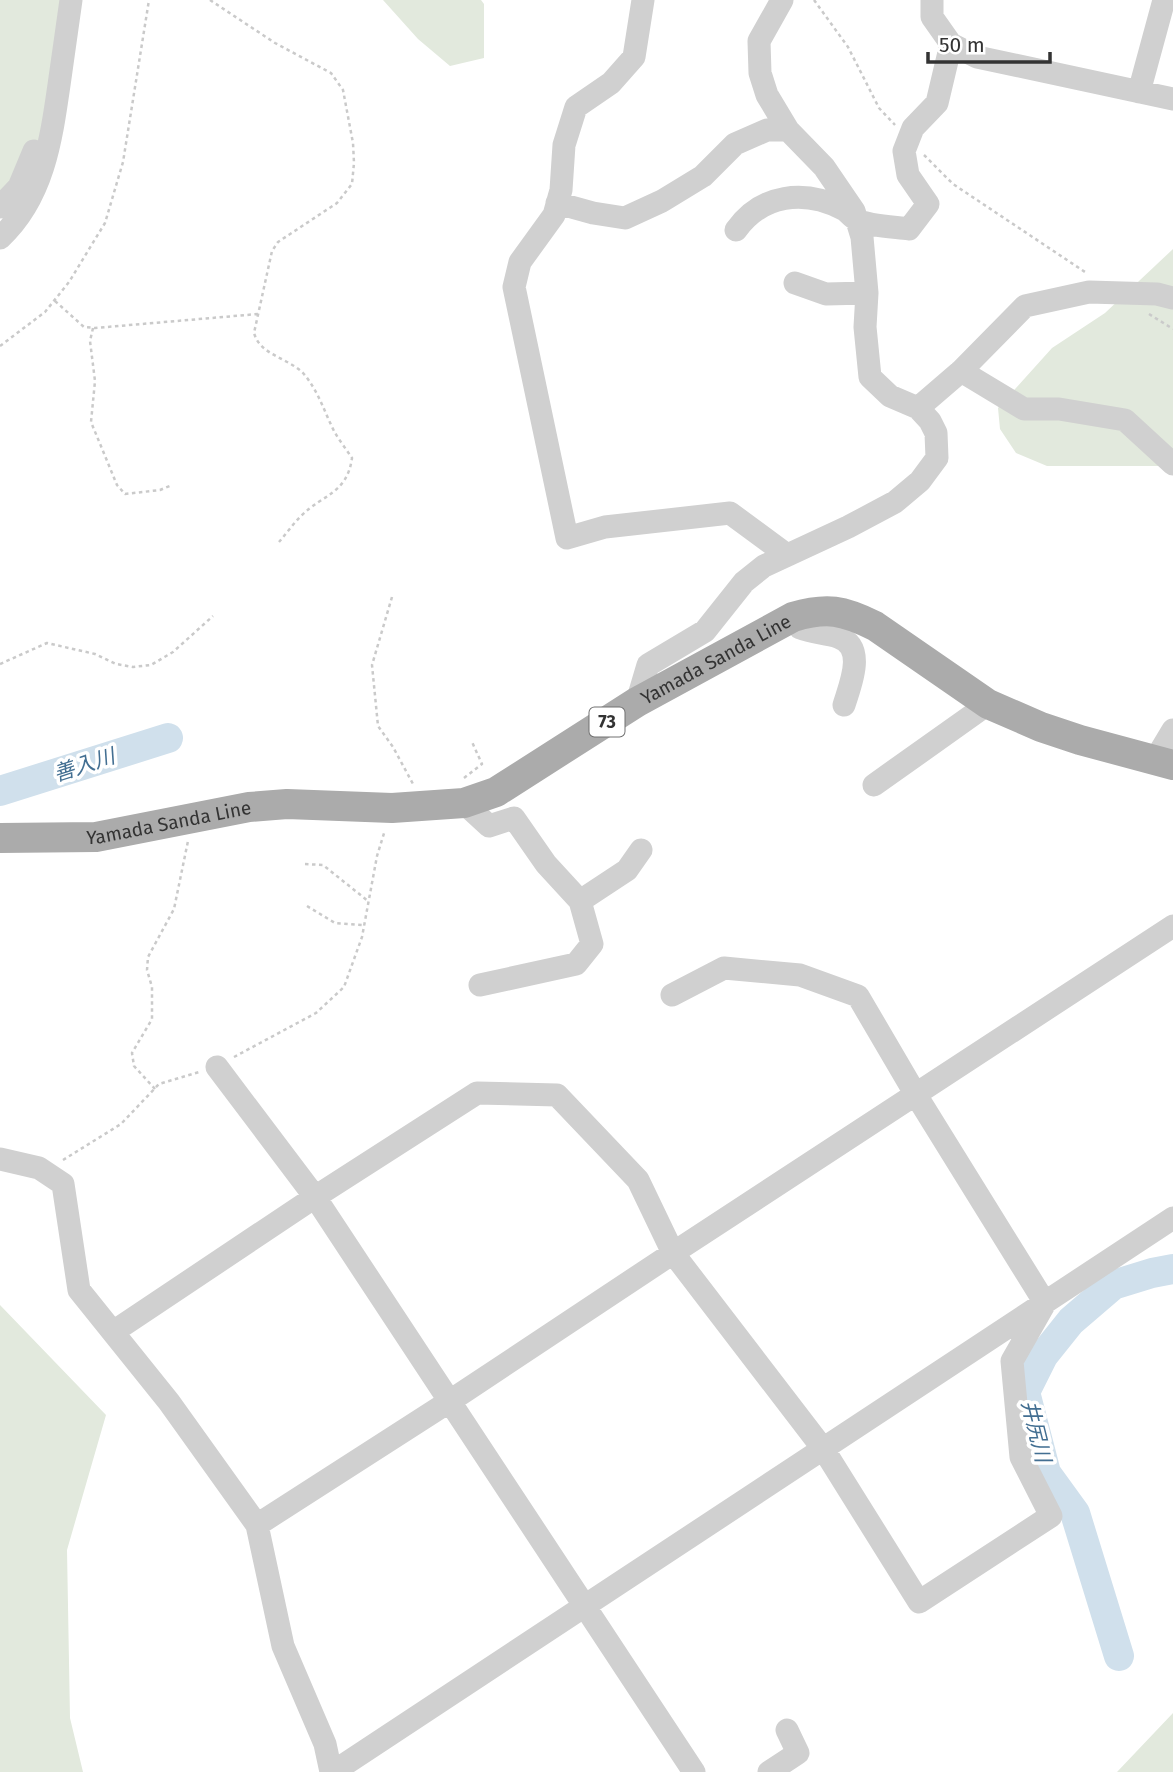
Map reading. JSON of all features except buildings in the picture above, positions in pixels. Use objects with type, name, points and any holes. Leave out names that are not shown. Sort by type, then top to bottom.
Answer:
[{"type":"main road","name":"Yamada Sanda Line","points":[[0,838],[96,837],[249,807],[287,804],[393,808],[464,803],[496,792],[637,702],[793,617],[817,610],[838,611],[856,616],[988,704],[1041,727],[1164,763]]},
{"type":"street","points":[[0,238],[36,188],[45,164],[71,0]]},
{"type":"street","points":[[643,0],[634,57],[611,83],[576,107],[564,145],[561,190],[554,215],[520,262],[514,287],[567,538],[605,527],[730,513],[787,555]]},
{"type":"street","points":[[637,702],[648,665],[705,631],[744,582],[764,566],[895,502],[920,481],[937,458],[936,433],[930,421],[918,408],[890,396],[870,377],[865,327],[867,293],[862,236],[854,211],[824,167],[788,130],[767,95],[760,73],[759,41],[782,0]]},
{"type":"street","points":[[932,0],[932,17],[951,44],[977,58],[1173,100]]},
{"type":"street","points":[[1139,92],[1164,0]]},
{"type":"street","points":[[736,230],[746,216],[776,199],[804,197],[845,209],[857,220],[909,229],[928,204],[908,174],[904,151],[913,128],[937,103],[951,44]]},
{"type":"street","points":[[0,208],[19,187],[50,114],[59,83]]},
{"type":"street","points":[[557,203],[625,218],[662,201],[703,176],[735,144],[767,130],[788,130]]},
{"type":"street","points":[[795,283],[826,294],[867,293]]},
{"type":"street","points":[[918,408],[961,371],[1025,306],[1089,292],[1157,294],[1173,298]]},
{"type":"street","points":[[961,371],[1024,409],[1059,409],[1125,420],[1173,464]]},
{"type":"street","points":[[793,617],[800,628],[840,637],[849,643],[855,654],[844,705]]},
{"type":"street","points":[[874,785],[988,704]]},
{"type":"street","points":[[1164,763],[1173,730]]},
{"type":"street","points":[[464,803],[488,826],[514,818],[546,864],[580,901],[592,944],[576,964],[480,985]]},
{"type":"street","points":[[580,901],[627,870],[641,849]]},
{"type":"street","points":[[257,1525],[1173,926]]},
{"type":"street","points":[[672,995],[724,968],[800,975],[858,996],[1045,1303]]},
{"type":"street","points":[[217,1067],[315,1197],[694,1772]]},
{"type":"street","points":[[113,1332],[315,1197],[477,1094],[558,1095],[638,1180],[673,1253],[824,1450],[919,1602],[1051,1516],[1021,1457],[1012,1361],[1045,1303]]},
{"type":"street","points":[[0,1159],[39,1168],[62,1184],[79,1290],[169,1402],[257,1525],[283,1646],[325,1744],[332,1772],[1173,1218]]},
{"type":"street","points":[[769,1772],[798,1753],[787,1730]]},
{"type":"path","points":[[0,346],[45,312],[69,282],[104,223],[123,162],[149,0]]},
{"type":"path","points":[[210,0],[275,43],[331,73],[343,90],[353,144],[352,184],[337,204],[278,242],[272,251],[254,333],[257,342],[304,374],[321,400],[335,433],[352,458],[349,473],[339,489],[302,515],[279,542]]},
{"type":"path","points":[[814,0],[848,47],[879,108],[898,127]]},
{"type":"path","points":[[916,146],[953,184],[1089,275]]},
{"type":"path","points":[[55,300],[84,327],[93,328],[258,314]]},
{"type":"path","points":[[1142,309],[1173,329]]},
{"type":"path","points":[[93,328],[90,341],[95,381],[91,422],[117,485],[125,494],[160,491],[172,485]]},
{"type":"path","points":[[392,597],[372,665],[377,726],[393,747],[410,781],[418,788]]},
{"type":"path","points":[[0,664],[47,643],[95,654],[116,664],[133,667],[151,665],[173,652],[213,616]]},
{"type":"path","points":[[155,1088],[134,1066],[132,1053],[152,1019],[152,986],[147,970],[148,957],[174,909],[190,831],[189,818]]},
{"type":"path","points":[[305,864],[323,865],[368,901]]},
{"type":"path","points":[[307,906],[335,923],[363,925]]},
{"type":"shaded area","points":[[0,0],[62,0],[45,130],[29,174],[0,194]]},
{"type":"shaded area","points":[[383,0],[481,0],[484,4],[484,58],[450,66],[418,39]]},
{"type":"shaded area","points":[[1173,249],[1173,466],[1047,466],[1016,453],[1000,429],[998,408],[1052,348],[1105,313]]},
{"type":"shaded area","points":[[0,1305],[106,1415],[67,1550],[70,1718],[83,1772],[0,1772]]},
{"type":"shaded area","points":[[1173,1713],[1173,1772],[1117,1772]]},
{"type":"waterway","name":"善入川","points":[[0,791],[168,738]]},
{"type":"waterway","name":"井尻川","points":[[1119,1656],[1075,1513],[1046,1473],[1025,1392],[1043,1356],[1071,1321],[1113,1285],[1173,1269]]}]
